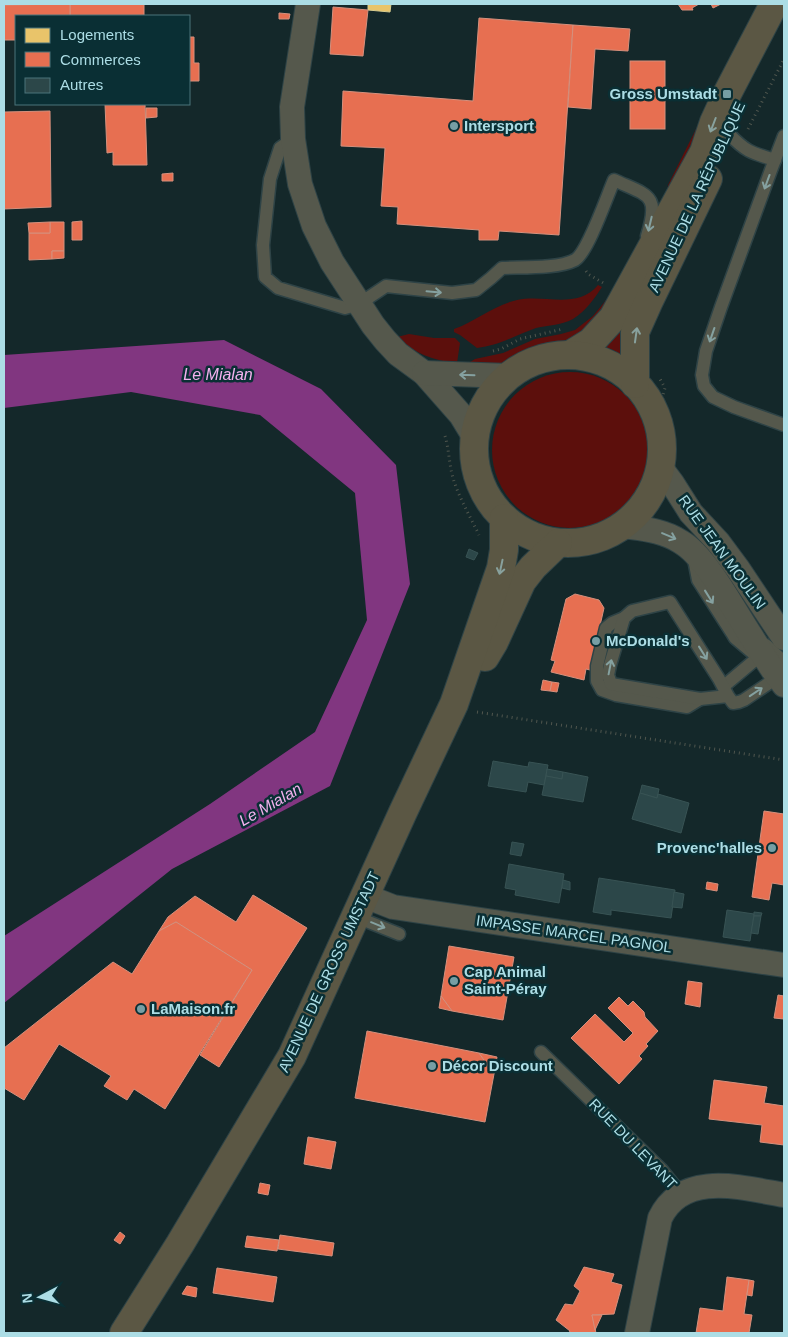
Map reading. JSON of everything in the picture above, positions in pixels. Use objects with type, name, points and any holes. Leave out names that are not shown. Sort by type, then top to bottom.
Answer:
[{"type":"main road","name":"AVENUE DE LA RÉPUBLIQUE","points":[[570,355],[591,342],[613,318],[704,152],[714,122],[727,94],[774,4]]},
{"type":"main road","name":"AVENUE DE LA RÉPUBLIQUE","points":[[634,384],[635,332],[720,156],[742,100],[784,16]]},
{"type":"main road","points":[[570,355],[582,356],[605,363],[626,376],[634,384],[647,400],[656,418],[661,442],[658,477],[649,496],[637,513],[612,532],[592,540],[569,544],[548,541],[529,535],[516,528],[504,518],[492,505],[483,490],[477,474],[474,456],[479,420],[486,404],[496,389],[509,376],[533,362],[570,355]]},
{"type":"main road","name":"AVENUE DE GROSS UMSTADT","points":[[464,708],[502,568],[504,518]]},
{"type":"main road","name":"AVENUE DE GROSS UMSTADT","points":[[124,1333],[175,1252],[292,1056],[360,906],[464,708],[522,581],[533,566],[558,543]]},
{"type":"street","points":[[308,4],[292,108],[293,139],[300,184],[314,226],[332,262],[385,340],[398,354],[424,373],[461,415],[475,438]]},
{"type":"street","points":[[424,373],[509,376]]},
{"type":"street","name":"RUE JEAN MOULIN","points":[[660,467],[692,513],[718,542],[775,617],[784,638]]},
{"type":"street","name":"RUE JEAN MOULIN","points":[[622,526],[664,533],[683,543],[693,552],[710,572],[773,668]]},
{"type":"street","name":"IMPASSE MARCEL PAGNOL","points":[[360,906],[393,907],[784,965]]},
{"type":"street","points":[[681,1194],[698,1187],[716,1186],[784,1195]]},
{"type":"street","name":"RUE DU LEVANT","points":[[637,1333],[660,1218],[665,1208],[681,1194]]},
{"type":"lane","points":[[729,134],[739,145],[751,152],[775,160]]},
{"type":"lane","points":[[784,136],[709,343],[702,375],[704,386],[713,397],[784,426]]},
{"type":"lane","points":[[293,139],[280,148],[270,180],[263,246],[265,277],[278,288],[345,308],[359,304],[386,286],[452,294],[476,290],[502,268],[554,266],[576,259],[586,247],[614,180],[646,194],[652,203],[650,224],[629,287]]},
{"type":"lane","points":[[693,552],[698,580],[734,638],[773,668]]},
{"type":"lane","points":[[773,668],[728,695],[700,699],[611,684],[608,676],[624,618],[632,610],[670,602],[728,695],[739,702],[744,700],[773,668]]},
{"type":"lane","points":[[360,906],[400,934]]},
{"type":"lane","name":"RUE DU LEVANT","points":[[541,1052],[661,1169],[681,1194]]},
{"type":"path","points":[[576,259],[588,274],[610,286],[629,287]]},
{"type":"path","points":[[464,708],[784,760]]},
{"type":"shaded area","points":[[714,93],[719,96],[667,195],[668,185]]},
{"type":"shaded area","points":[[598,285],[602,287],[586,309],[578,316],[564,323],[536,328],[500,343],[477,348],[454,332],[454,329],[509,302],[528,299],[571,299],[590,293]]},
{"type":"shaded area","points":[[608,299],[604,310],[587,330],[570,340],[531,349],[500,364],[467,364],[475,359],[503,353],[535,339],[575,330],[593,316]]},
{"type":"shaded area","points":[[624,322],[625,357],[605,347],[613,340]]},
{"type":"shaded area","points":[[409,334],[434,338],[455,338],[460,343],[457,363],[424,355],[410,348],[397,337]]},
{"type":"shaded area","points":[[570,372],[600,378],[625,395],[642,420],[648,450],[642,480],[625,505],[600,522],[570,528],[540,522],[515,505],[498,480],[492,450],[498,420],[515,395],[540,378]]},
{"type":"water","name":"Le Mialan","points":[[224,340],[321,389],[396,465],[410,584],[330,786],[172,869],[4,1003],[4,936],[210,804],[315,732],[367,620],[355,493],[260,415],[131,392],[4,408],[4,355]]},
{"type":"building: Logements","points":[[368,4],[391,4],[390,12],[368,10]]},
{"type":"building: Commerces","points":[[70,4],[144,4],[144,15],[70,15]]},
{"type":"building: Commerces","points":[[70,4],[70,15],[15,15],[15,40],[4,40],[4,5]]},
{"type":"building: Commerces","points":[[678,4],[699,4],[692,8],[693,10],[682,10]]},
{"type":"building: Commerces","points":[[711,4],[721,4],[713,8]]},
{"type":"building: Commerces","points":[[333,7],[368,10],[363,56],[330,54]]},
{"type":"building: Commerces","points":[[279,13],[290,14],[289,19],[279,19]]},
{"type":"building: Commerces","name":"Intersport","points":[[479,18],[573,25],[559,235],[499,231],[498,240],[479,240],[479,230],[397,224],[398,207],[381,206],[385,148],[341,146],[343,91],[473,101]]},
{"type":"building: Commerces","points":[[573,25],[630,29],[628,51],[595,49],[591,109],[568,107]]},
{"type":"building: Commerces","points":[[190,37],[194,37],[194,63],[199,63],[199,81],[190,81]]},
{"type":"building: Commerces","points":[[630,61],[665,61],[665,129],[630,129]]},
{"type":"building: Commerces","points":[[105,105],[145,105],[147,165],[113,165],[113,152],[107,153]]},
{"type":"building: Commerces","points":[[146,108],[157,108],[157,117],[146,118]]},
{"type":"building: Commerces","points":[[50,111],[51,207],[4,209],[4,112]]},
{"type":"building: Commerces","points":[[173,173],[173,181],[162,181],[162,174]]},
{"type":"building: Commerces","points":[[82,221],[82,240],[72,240],[72,222]]},
{"type":"building: Commerces","points":[[50,222],[64,222],[64,251],[52,251],[52,259],[29,260],[29,233],[50,233]]},
{"type":"building: Commerces","points":[[50,222],[50,233],[29,233],[28,223]]},
{"type":"building: Commerces","points":[[52,251],[64,251],[64,258],[52,259]]},
{"type":"building: Commerces","points":[[575,594],[599,600],[604,608],[590,670],[586,669],[584,680],[551,672],[555,661],[551,660],[566,599]]},
{"type":"building: Commerces","points":[[543,680],[552,682],[550,691],[541,690]]},
{"type":"building: Commerces","points":[[552,682],[559,683],[557,692],[550,691]]},
{"type":"building: Commerces","name":"Provenc'halles","points":[[764,811],[784,814],[784,885],[772,883],[769,900],[752,897]]},
{"type":"building: Commerces","points":[[707,882],[718,884],[717,891],[706,889]]},
{"type":"building: Commerces","points":[[253,895],[307,928],[219,1067],[200,1055],[252,970],[176,922],[159,931],[168,917],[195,896],[236,922]]},
{"type":"building: Commerces","name":"LaMaison.fr","points":[[176,922],[252,970],[165,1109],[134,1089],[127,1100],[104,1086],[111,1076],[59,1044],[24,1100],[4,1088],[4,1048],[113,962],[132,974],[159,931]]},
{"type":"building: Commerces","points":[[449,946],[514,957],[503,1020],[452,1011],[441,996]]},
{"type":"building: Commerces","points":[[688,981],[702,983],[700,1007],[685,1004]]},
{"type":"building: Commerces","points":[[778,995],[784,996],[784,1019],[774,1018]]},
{"type":"building: Commerces","points":[[441,996],[452,1011],[439,1008]]},
{"type":"building: Commerces","points":[[619,997],[628,1006],[633,1001],[658,1031],[646,1044],[648,1046],[639,1056],[642,1059],[619,1084],[571,1038],[595,1014],[624,1042],[633,1033],[608,1008]]},
{"type":"building: Commerces","points":[[367,1031],[479,1053],[494,1074],[485,1122],[355,1098]]},
{"type":"building: Commerces","points":[[479,1053],[497,1057],[494,1074]]},
{"type":"building: Commerces","points":[[714,1080],[767,1087],[764,1103],[784,1106],[784,1145],[760,1142],[762,1125],[709,1119]]},
{"type":"building: Commerces","points":[[308,1137],[336,1142],[331,1169],[304,1164]]},
{"type":"building: Commerces","points":[[260,1183],[270,1185],[268,1195],[258,1193]]},
{"type":"building: Commerces","points":[[120,1232],[125,1236],[120,1244],[114,1240]]},
{"type":"building: Commerces","points":[[280,1235],[334,1243],[332,1256],[278,1249]]},
{"type":"building: Commerces","points":[[247,1236],[279,1240],[277,1251],[245,1247]]},
{"type":"building: Commerces","points":[[584,1267],[614,1274],[611,1282],[622,1285],[614,1314],[592,1315],[596,1333],[569,1333],[570,1331],[556,1320],[565,1304],[573,1305],[580,1291],[574,1286]]},
{"type":"building: Commerces","points":[[217,1268],[277,1277],[273,1302],[213,1293]]},
{"type":"building: Commerces","points":[[727,1277],[749,1280],[744,1314],[752,1315],[749,1333],[696,1333],[700,1308],[723,1311]]},
{"type":"building: Commerces","points":[[749,1280],[754,1281],[752,1296],[747,1295]]},
{"type":"building: Commerces","points":[[187,1286],[197,1288],[196,1297],[182,1294]]},
{"type":"building: Commerces","points":[[592,1315],[602,1315],[595,1330]]},
{"type":"building: Autres","points":[[469,549],[478,553],[474,560],[466,557]]},
{"type":"building: Autres","points":[[493,761],[528,767],[529,762],[548,765],[544,785],[528,782],[526,792],[488,786]]},
{"type":"building: Autres","points":[[547,769],[563,772],[562,779],[546,776]]},
{"type":"building: Autres","points":[[563,772],[588,777],[583,802],[542,795],[546,776],[562,779]]},
{"type":"building: Autres","points":[[642,785],[659,789],[657,798],[640,793]]},
{"type":"building: Autres","points":[[640,793],[657,798],[658,794],[689,803],[681,833],[632,819]]},
{"type":"building: Autres","points":[[512,842],[524,844],[521,856],[510,854]]},
{"type":"building: Autres","points":[[509,864],[564,874],[559,903],[515,895],[516,890],[505,888]]},
{"type":"building: Autres","points":[[599,878],[675,890],[671,918],[611,910],[611,915],[593,912]]},
{"type":"building: Autres","points":[[563,880],[570,882],[570,890],[562,888]]},
{"type":"building: Autres","points":[[674,892],[684,894],[682,908],[672,907]]},
{"type":"building: Autres","points":[[727,910],[754,914],[750,941],[723,937]]},
{"type":"building: Autres","points":[[754,912],[762,913],[761,916],[754,916]]},
{"type":"building: Autres","points":[[754,916],[761,916],[758,934],[751,933]]},
{"type":"place","name":"Gross Umstadt","points":[[727,94]]},
{"type":"place","name":"Intersport","points":[[454,126]]},
{"type":"place","name":"McDonald's","points":[[596,641]]},
{"type":"place","name":"Provenc'halles","points":[[772,848]]},
{"type":"place","name":"Cap Animal Saint-Péray","points":[[454,981]]},
{"type":"place","name":"LaMaison.fr","points":[[141,1009]]},
{"type":"place","name":"Décor Discount","points":[[432,1066]]}]
